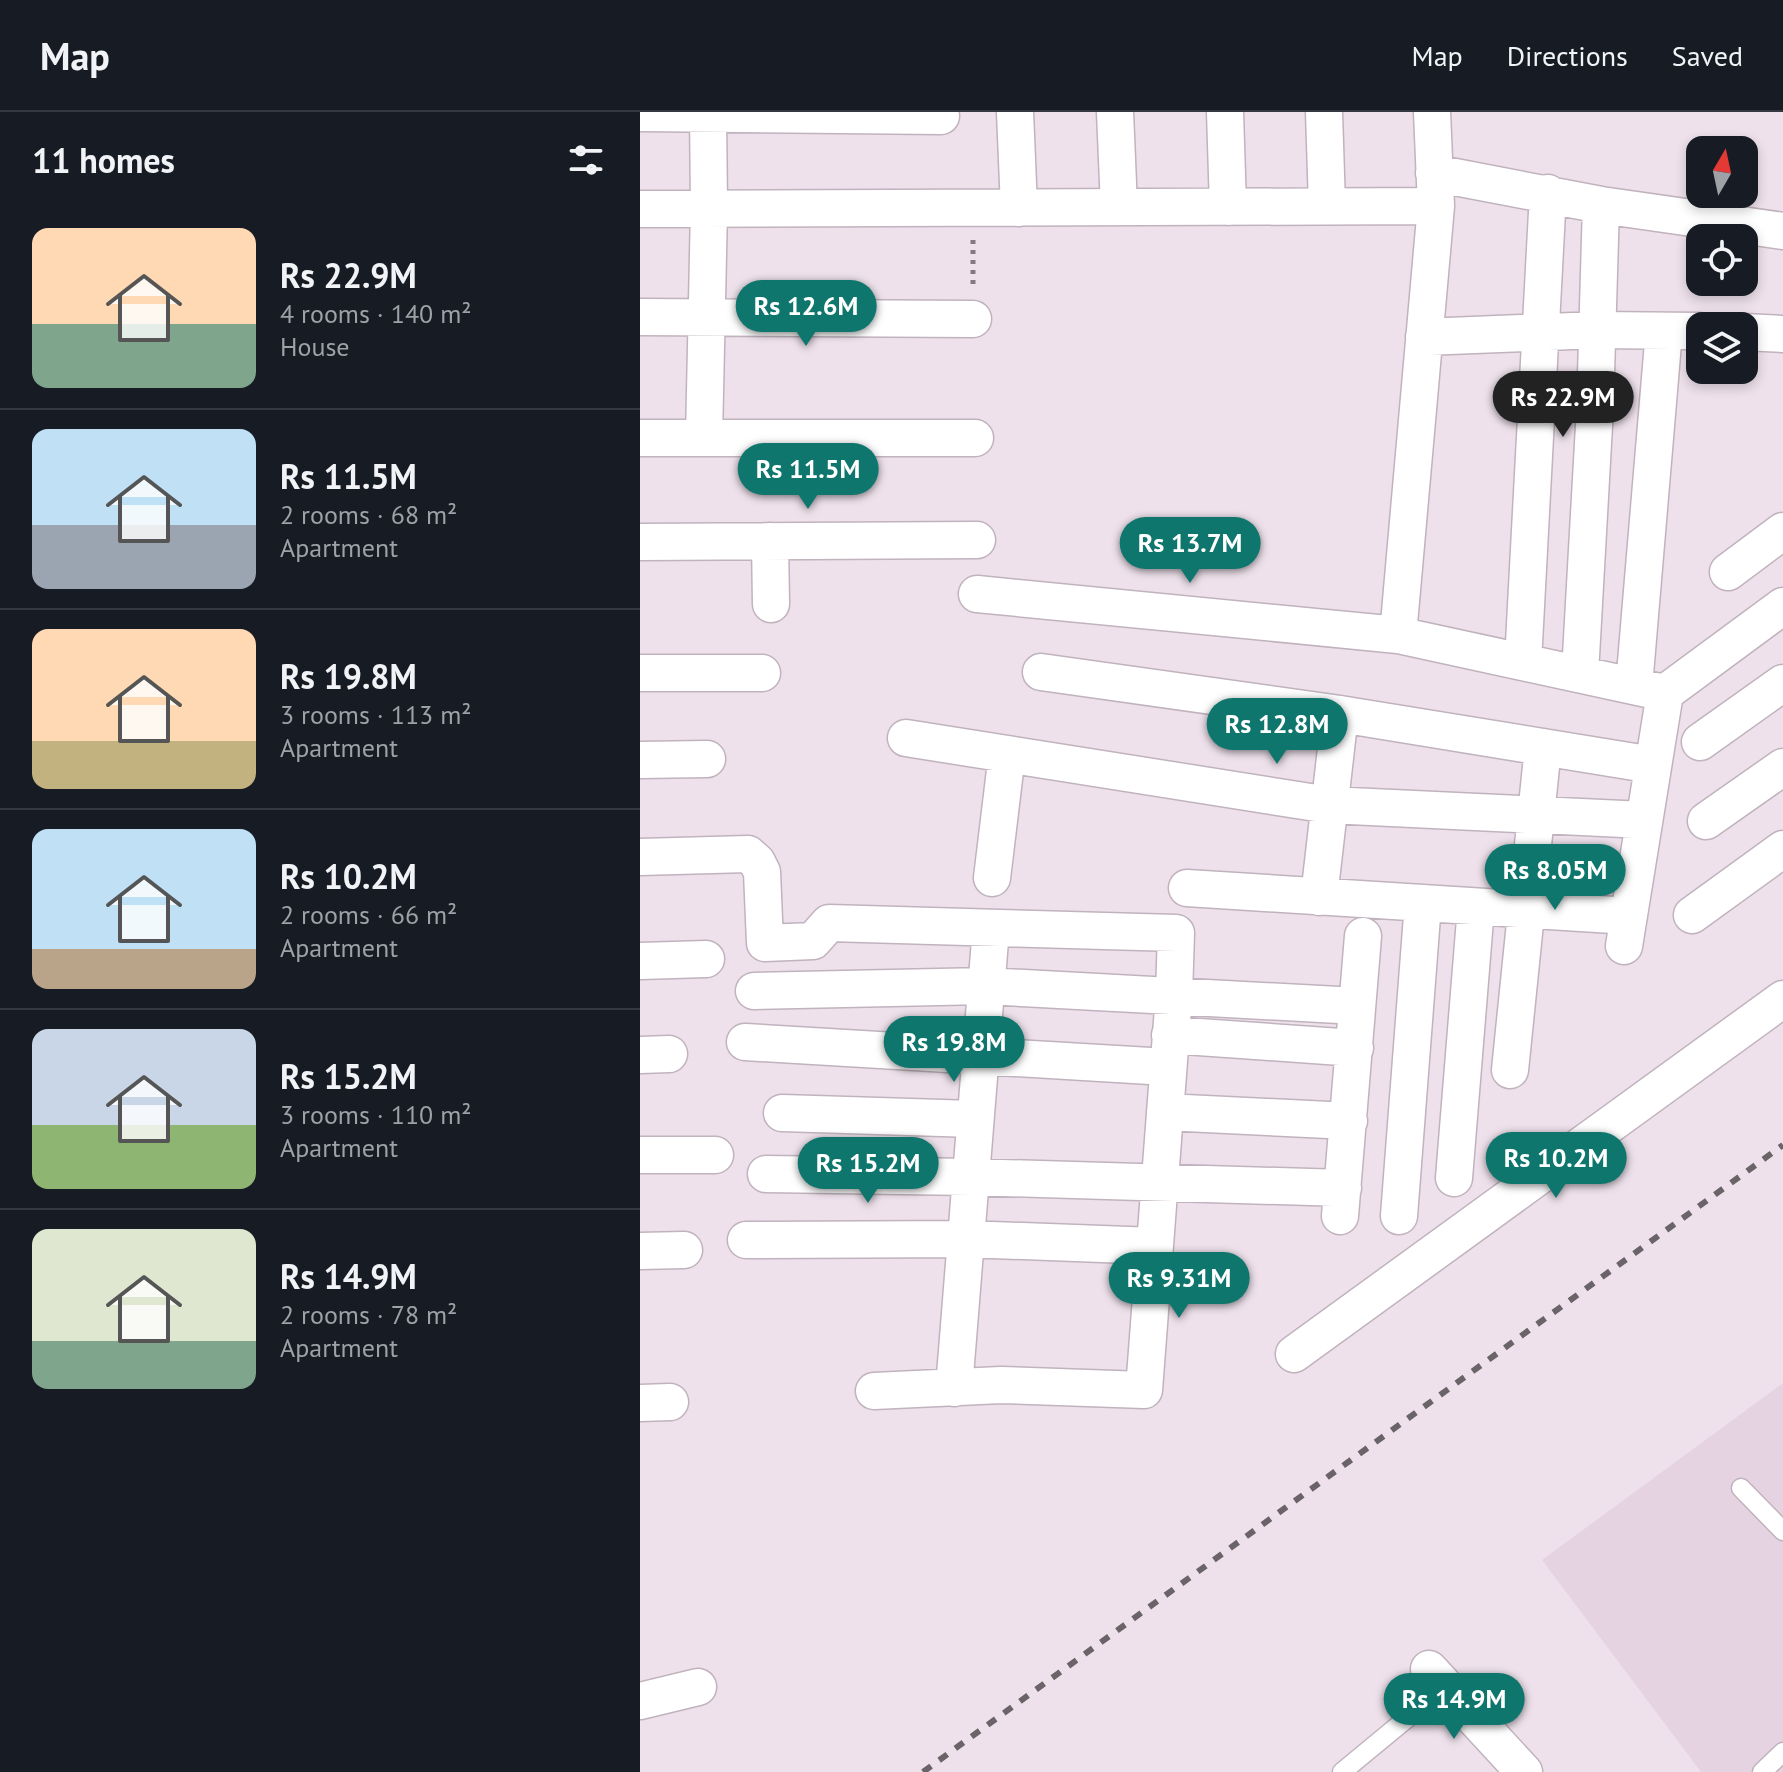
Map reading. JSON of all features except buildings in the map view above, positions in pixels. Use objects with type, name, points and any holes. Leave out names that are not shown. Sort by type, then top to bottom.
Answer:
[{"type":"street","points":[[1015,112],[1019,208]]},
{"type":"street","points":[[1115,112],[1119,207]]},
{"type":"street","points":[[1225,112],[1228,207]]},
{"type":"street","points":[[1324,112],[1327,206]]},
{"type":"street","points":[[1398,635],[1435,190],[1432,112]]},
{"type":"street","points":[[640,113],[941,116]]},
{"type":"street","points":[[704,438],[708,113]]},
{"type":"street","points":[[640,209],[1327,206],[1435,190],[1548,193],[1601,205],[1783,231]]},
{"type":"street","points":[[1523,662],[1548,193]]},
{"type":"street","points":[[1580,674],[1601,205]]},
{"type":"street","points":[[640,317],[973,319]]},
{"type":"street","points":[[1424,337],[1597,330],[1686,331]]},
{"type":"street","points":[[1187,888],[1525,910],[1627,931],[1653,765],[1649,689],[1664,331]]},
{"type":"street","points":[[1758,333],[1783,334]]},
{"type":"street","points":[[640,438],[975,438]]},
{"type":"street","points":[[1728,572],[1783,531]]},
{"type":"street","points":[[640,542],[977,540]]},
{"type":"street","points":[[770,541],[771,604]]},
{"type":"street","points":[[977,594],[1398,635],[1649,689],[1783,606]]},
{"type":"street","points":[[1041,672],[1340,714],[1653,765]]},
{"type":"street","points":[[640,673],[762,673]]},
{"type":"street","points":[[1700,742],[1783,683]]},
{"type":"street","points":[[1319,897],[1340,714]]},
{"type":"street","points":[[906,738],[1329,805],[1644,820]]},
{"type":"street","points":[[1510,1070],[1543,747]]},
{"type":"street","points":[[992,878],[1007,754]]},
{"type":"street","points":[[640,760],[707,759]]},
{"type":"street","points":[[1706,821],[1783,767]]},
{"type":"street","points":[[1692,915],[1783,849]]},
{"type":"street","points":[[640,857],[748,854],[762,872],[765,943],[813,941],[829,923],[1176,933],[1144,1390],[1001,1385],[874,1391]]},
{"type":"street","points":[[1399,1216],[1423,903]]},
{"type":"street","points":[[1454,1178],[1476,907]]},
{"type":"street","points":[[954,1388],[991,928]]},
{"type":"street","points":[[766,1174],[1159,1184],[1342,1202],[1363,936]]},
{"type":"street","points":[[640,961],[706,959]]},
{"type":"street","points":[[754,991],[986,986],[1357,1006]]},
{"type":"street","points":[[1294,1354],[1783,999]]},
{"type":"street","points":[[745,1042],[980,1056],[1355,1048]]},
{"type":"street","points":[[1165,1112],[1349,1121]]},
{"type":"street","points":[[782,1113],[974,1119]]},
{"type":"street","points":[[640,1155],[715,1155]]},
{"type":"street","points":[[746,1240],[966,1239],[1155,1246]]},
{"type":"street","points":[[640,1251],[684,1250]]},
{"type":"street","points":[[1437,1678],[1508,1767]]},
{"type":"street","points":[[640,1701],[698,1687]]},
{"type":"lane","points":[[1741,1488],[1783,1531]]},
{"type":"lane","points":[[1342,1772],[1437,1678]]},
{"type":"lane","points":[[1762,1772],[1783,1752]]},
{"type":"path","points":[[973,207],[973,319]]},
{"type":"shaded area","points":[[1783,1383],[1783,1772],[1701,1772],[1542,1560]]},
{"type":"railway","points":[[923,1772],[1783,1145]]}]
